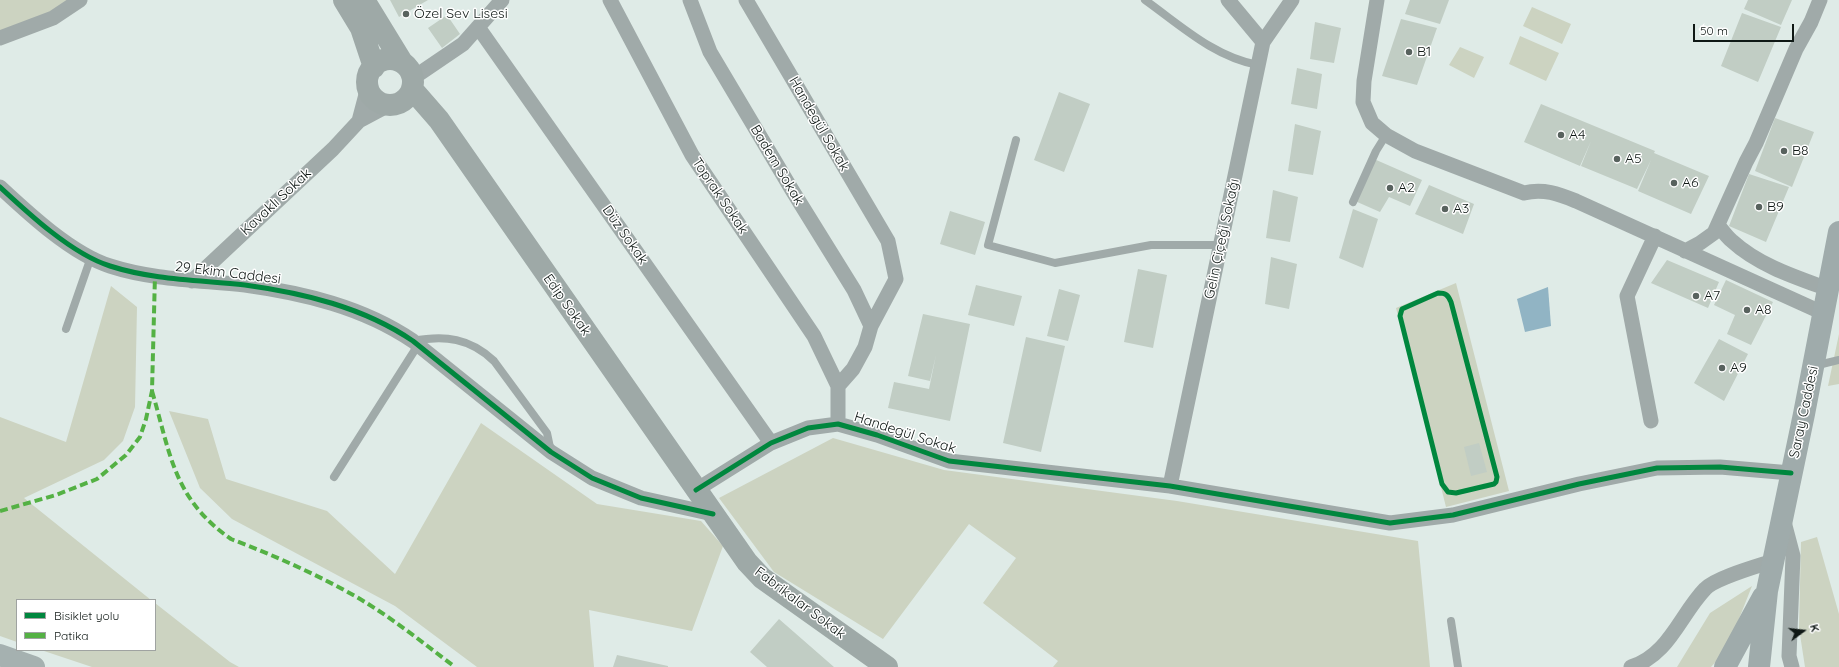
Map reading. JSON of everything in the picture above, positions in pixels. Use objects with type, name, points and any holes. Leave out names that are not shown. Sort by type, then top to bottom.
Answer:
[{"type":"highway","points":[[0,655],[34,667]]},
{"type":"main road","points":[[344,0],[361,28],[376,100],[404,87]]},
{"type":"main road","points":[[364,0],[404,87]]},
{"type":"main road","points":[[371,77],[380,62],[387,60],[404,87]]},
{"type":"main road","name":"Edip Sokak","points":[[404,87],[439,120],[696,490]]},
{"type":"main road","name":"Saray Caddesi","points":[[1766,591],[1813,366],[1839,232]]},
{"type":"main road","name":"Fabrikalar Sokak","points":[[696,490],[747,562],[762,578],[887,667]]},
{"type":"main road","points":[[1725,667],[1766,591]]},
{"type":"main road","points":[[1759,667],[1766,591]]},
{"type":"street","points":[[0,38],[53,18],[80,0]]},
{"type":"street","points":[[359,121],[463,44],[502,0]]},
{"type":"street","name":"Toprak Sokak","points":[[610,0],[692,155],[814,336],[838,386]]},
{"type":"street","name":"Badem Sokak","points":[[690,0],[710,52],[792,190],[854,290],[871,326]]},
{"type":"street","name":"Handegül Sokak","points":[[746,0],[888,241],[896,279],[871,326],[865,347],[853,369],[838,386],[838,424]]},
{"type":"street","points":[[1228,0],[1263,42]]},
{"type":"street","name":"Gelin Çiçeği Sokağı","points":[[1170,486],[1263,42],[1292,0]]},
{"type":"street","points":[[1377,0],[1364,81],[1363,102],[1372,123],[1386,135],[1415,151],[1524,193],[1541,191],[1556,194],[1655,236],[1823,313]]},
{"type":"street","points":[[1685,251],[1714,233],[1746,162],[1756,144],[1796,49],[1811,22],[1820,0]]},
{"type":"street","name":"Düz Sokak","points":[[478,27],[772,443]]},
{"type":"street","points":[[359,121],[371,77]]},
{"type":"street","name":"Kavaklı Sokak","points":[[192,281],[328,154],[359,121]]},
{"type":"street","name":"29 Ekim Caddesi","points":[[0,187],[52,231],[79,251],[109,266],[192,281],[245,285],[318,299],[353,310],[394,328],[415,343],[551,452],[592,478],[613,488],[641,498],[713,514]]},
{"type":"street","points":[[1718,225],[1731,241],[1757,258],[1785,273],[1828,289]]},
{"type":"street","points":[[1652,421],[1627,296],[1655,236]]},
{"type":"street","name":"Handegül Sokak","points":[[696,490],[772,443],[808,428],[838,424],[877,435],[950,462],[1170,486],[1390,523],[1453,515],[1579,484],[1657,468],[1720,467],[1791,473]]},
{"type":"street","points":[[1782,515],[1793,556],[1789,656],[1792,667]]},
{"type":"street","points":[[1631,667],[1642,664],[1666,644],[1706,587],[1731,576],[1773,561]]},
{"type":"lane","points":[[1145,0],[1216,50],[1237,60],[1258,65]]},
{"type":"lane","points":[[1353,202],[1376,151],[1386,135]]},
{"type":"lane","points":[[1016,140],[988,245],[1055,263],[1151,245],[1221,245]]},
{"type":"lane","points":[[66,329],[91,257]]},
{"type":"lane","points":[[334,477],[415,343],[436,338],[463,341],[483,351],[494,361],[547,433],[551,452]]},
{"type":"lane","points":[[1813,366],[1839,360]]},
{"type":"lane","points":[[1451,621],[1458,667]]},
{"type":"green space","points":[[0,0],[69,0],[51,12],[0,34]]},
{"type":"green space","points":[[1532,7],[1571,24],[1562,44],[1523,26]]},
{"type":"green space","points":[[1520,36],[1559,53],[1546,81],[1509,64]]},
{"type":"green space","points":[[1460,47],[1484,57],[1474,78],[1449,65]]},
{"type":"green space","points":[[1456,283],[1509,491],[1446,507],[1396,308]]},
{"type":"green space","points":[[111,286],[137,307],[135,407],[123,441],[104,460],[24,498],[150,599],[16,599],[16,642],[0,636],[0,417],[66,442]]},
{"type":"green space","points":[[1839,334],[1839,384],[1828,386]]},
{"type":"green space","points":[[169,411],[208,419],[226,479],[327,511],[395,574],[481,423],[597,504],[701,521],[723,546],[692,631],[589,610],[594,667],[477,667],[395,606],[232,519],[200,488]]},
{"type":"green space","points":[[833,438],[944,470],[1177,501],[1418,541],[1430,667],[1053,667],[1058,661],[983,603],[1016,558],[969,524],[883,639],[774,572],[719,498]]},
{"type":"green space","points":[[1817,537],[1839,614],[1839,667],[1805,667],[1799,628],[1801,542]]},
{"type":"green space","points":[[1752,586],[1727,649],[1711,667],[1677,667],[1710,613]]},
{"type":"green space","points":[[156,604],[230,662],[239,667],[92,667],[44,651],[156,651]]},
{"type":"water","points":[[1548,287],[1551,326],[1525,332],[1517,299]]},
{"type":"building","points":[[390,0],[428,0],[399,17]]},
{"type":"building","points":[[1410,0],[1449,0],[1440,24],[1405,14]]},
{"type":"building","points":[[1748,0],[1792,0],[1781,25],[1744,9]]},
{"type":"building","points":[[1742,13],[1781,27],[1758,82],[1721,66]]},
{"type":"building","points":[[447,15],[460,34],[442,48],[428,28]]},
{"type":"building","name":"B1","points":[[1401,19],[1437,28],[1417,85],[1382,76]]},
{"type":"building","points":[[1315,22],[1341,28],[1334,63],[1310,59]]},
{"type":"building","points":[[1297,68],[1322,74],[1317,109],[1291,104]]},
{"type":"building","points":[[1059,92],[1090,104],[1064,172],[1034,160]]},
{"type":"building","points":[[1541,104],[1655,151],[1654,153],[1709,176],[1691,214],[1638,191],[1651,160],[1637,189],[1581,166],[1591,141],[1580,166],[1524,142]]},
{"type":"building","name":"B8","points":[[1775,118],[1814,132],[1792,187],[1755,171]]},
{"type":"building","points":[[1295,124],[1321,131],[1313,175],[1288,171]]},
{"type":"building","name":"A2","points":[[1374,159],[1422,180],[1410,206],[1389,197],[1380,212],[1355,201]]},
{"type":"building","name":"B9","points":[[1749,174],[1789,187],[1766,242],[1729,226]]},
{"type":"building","name":"A3","points":[[1429,185],[1474,204],[1463,234],[1415,214]]},
{"type":"building","points":[[1273,190],[1298,197],[1290,242],[1266,238]]},
{"type":"building","points":[[1353,209],[1378,219],[1363,268],[1339,258]]},
{"type":"building","points":[[950,211],[985,222],[975,255],[940,244]]},
{"type":"building","points":[[1271,257],[1297,264],[1289,309],[1265,304]]},
{"type":"building","name":"A7","points":[[1667,260],[1719,282],[1708,308],[1651,283]]},
{"type":"building","points":[[1138,269],[1167,275],[1153,348],[1124,342]]},
{"type":"building","name":"A8","points":[[1726,280],[1773,302],[1751,345],[1727,334],[1735,315],[1714,305]]},
{"type":"building","points":[[976,285],[1022,296],[1014,326],[968,315]]},
{"type":"building","points":[[1059,289],[1080,295],[1068,341],[1047,336]]},
{"type":"building","points":[[923,314],[970,324],[950,421],[888,408],[894,382],[929,389],[936,355],[930,381],[908,376]]},
{"type":"building","points":[[1026,337],[1065,346],[1041,452],[1003,443]]},
{"type":"building","name":"A9","points":[[1719,339],[1748,354],[1724,401],[1694,383]]},
{"type":"building","points":[[1479,443],[1487,472],[1471,476],[1464,447]]},
{"type":"building","points":[[779,619],[834,667],[767,667],[750,652]]},
{"type":"building","points":[[617,655],[668,666],[668,667],[613,667]]},
{"type":"marked path","points":[[0,511],[56,495],[97,479],[126,455],[140,437],[146,419],[152,391],[155,275]]},
{"type":"marked path","points":[[152,391],[176,473],[185,491],[197,508],[212,524],[231,539],[294,565],[355,596],[394,621],[455,667]]},
{"type":"cycle path","points":[[0,187],[38,221],[66,243],[110,266],[126,271],[160,277],[245,285],[289,292],[332,303],[374,319],[413,341],[551,452],[592,478],[641,498],[713,514]]},
{"type":"cycle path","points":[[1438,293],[1443,293],[1446,295],[1451,302],[1497,477],[1494,484],[1456,493],[1448,492],[1442,484],[1400,316],[1402,309],[1438,293]]},
{"type":"cycle path","points":[[696,490],[771,443],[808,428],[838,424],[877,435],[949,461],[1170,486],[1390,523],[1453,515],[1579,484],[1657,468],[1720,467],[1791,473]]},
{"type":"place","name":"Özel Sev Lisesi","points":[[406,14]]},
{"type":"place","name":"B1","points":[[1409,52]]},
{"type":"place","name":"A4","points":[[1561,135]]},
{"type":"place","name":"B8","points":[[1784,151]]},
{"type":"place","name":"A5","points":[[1617,159]]},
{"type":"place","name":"A6","points":[[1674,183]]},
{"type":"place","name":"A2","points":[[1390,188]]},
{"type":"place","name":"B9","points":[[1759,207]]},
{"type":"place","name":"A3","points":[[1445,209]]},
{"type":"place","name":"A7","points":[[1696,296]]},
{"type":"place","name":"A8","points":[[1747,310]]},
{"type":"place","name":"A9","points":[[1722,368]]}]
